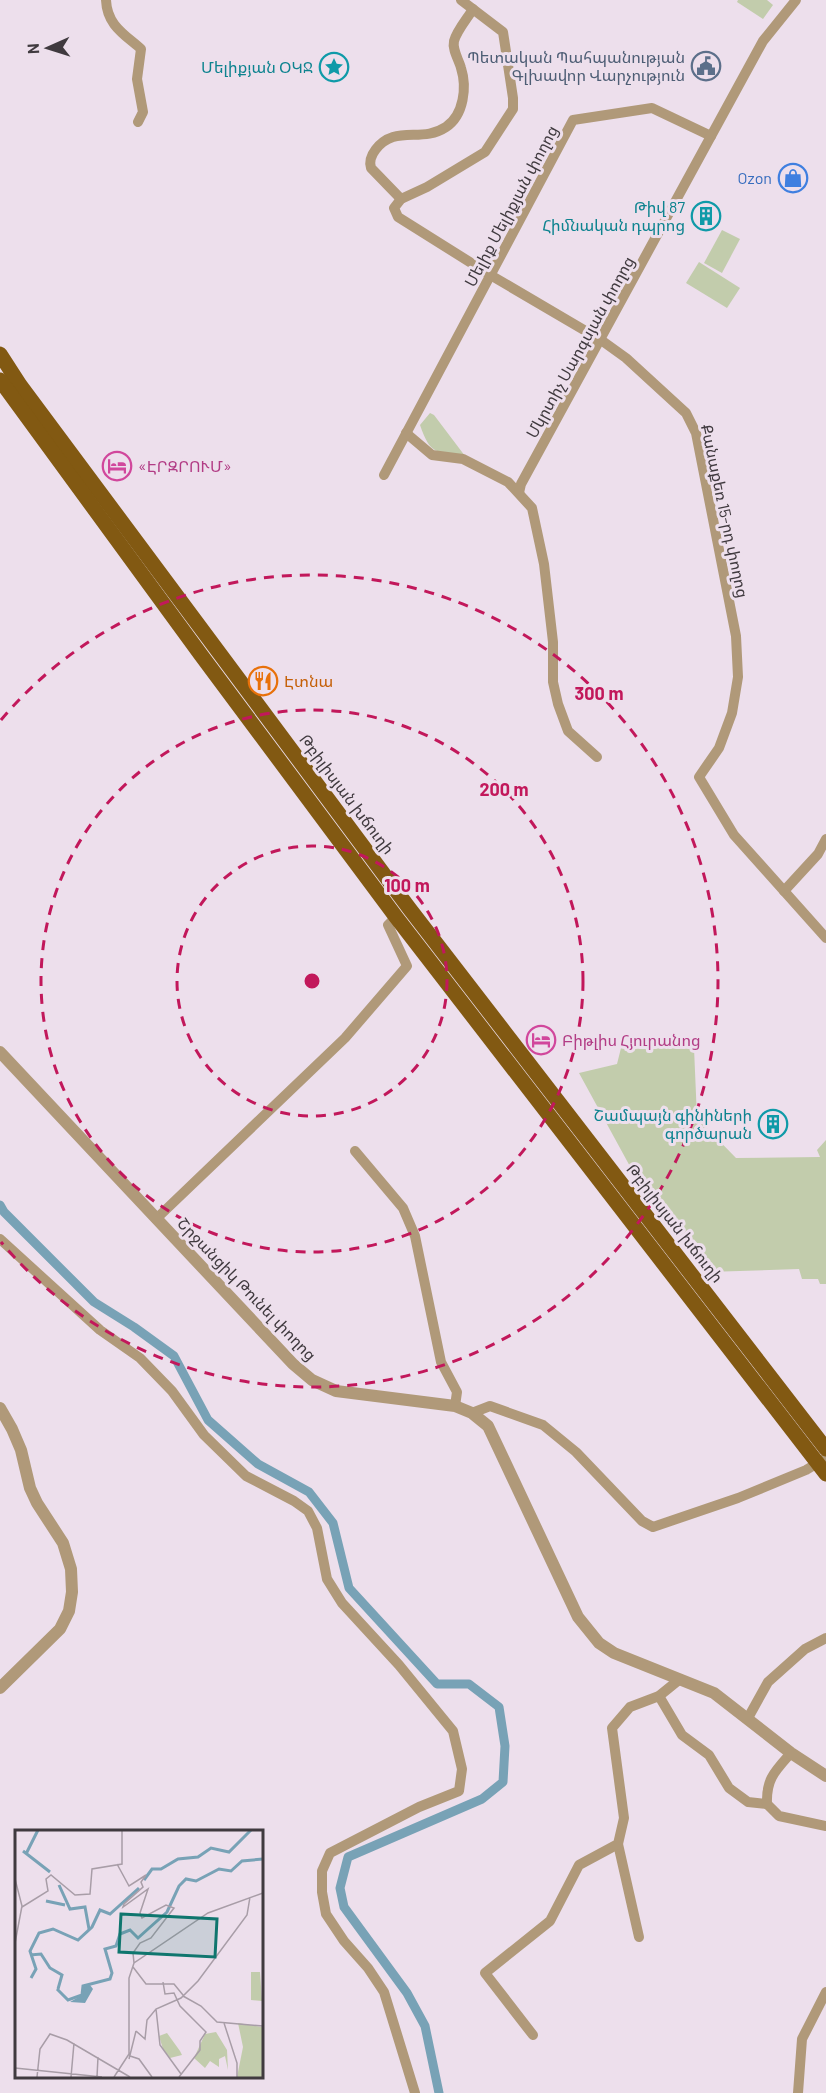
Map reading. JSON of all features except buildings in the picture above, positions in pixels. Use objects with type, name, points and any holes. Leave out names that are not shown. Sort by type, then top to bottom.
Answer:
[{"type":"main road","name":"Թբիլիսյան խճուղի","points":[[0,354],[20,385],[409,908],[826,1449]]},
{"type":"main road","name":"Թբիլիսյան խճուղի","points":[[0,380],[396,917],[823,1465]]},
{"type":"street","points":[[106,0],[106,9],[113,24],[141,49],[137,79],[143,112],[138,122]]},
{"type":"street","points":[[461,0],[473,9],[503,32],[513,109],[485,152],[427,187],[401,199],[371,168],[369,163],[371,156],[384,142],[393,137],[428,135],[446,127],[457,117],[463,88],[462,69],[454,41],[473,9]]},
{"type":"street","name":"Մկրտիչ Սարգսյան փողոց","points":[[519,493],[521,484],[763,41],[796,0]]},
{"type":"street","name":"Մելիք Մելիքյան փողոց","points":[[384,475],[492,276],[573,120],[652,108],[711,136]]},
{"type":"street","name":"Քանաքեռ 15-րդ փողոց","points":[[401,199],[394,208],[398,217],[601,340],[626,358],[686,413],[696,433],[736,636],[738,677],[732,713],[719,748],[699,777],[735,835],[784,891]]},
{"type":"street","points":[[406,433],[432,455],[463,459],[508,482],[532,508],[544,564],[553,642],[553,682],[558,704],[568,731],[597,757]]},
{"type":"street","points":[[825,933],[784,891],[818,854],[826,839]]},
{"type":"street","points":[[156,1219],[345,1038],[407,966],[388,925],[396,917]]},
{"type":"street","name":"Շրջանցիկ Թունել փողոց","points":[[0,1052],[293,1364],[312,1380],[336,1391],[455,1406],[472,1413],[488,1426],[578,1617],[586,1630],[599,1643],[614,1653],[714,1693],[791,1753],[826,1776]]},
{"type":"street","points":[[355,1151],[404,1208],[415,1236],[441,1362],[457,1392],[455,1406]]},
{"type":"street","points":[[0,1239],[100,1330],[140,1358],[172,1391],[204,1435],[246,1476],[294,1501],[308,1511],[317,1528],[327,1579],[342,1603],[399,1665],[453,1731],[462,1769],[459,1791],[419,1807],[330,1853],[322,1871],[322,1892],[326,1914],[384,1992],[415,2093]]},
{"type":"street","points":[[472,1413],[490,1406],[543,1425],[576,1452],[642,1521],[653,1527],[738,1498],[823,1465]]},
{"type":"street","points":[[0,1408],[21,1450],[30,1488],[63,1543],[71,1569],[72,1592],[69,1611],[60,1629],[0,1688]]},
{"type":"street","points":[[748,1718],[768,1682],[805,1649],[826,1638]]},
{"type":"street","points":[[639,1937],[618,1844],[624,1818],[612,1728],[630,1707],[659,1696],[680,1679]]},
{"type":"street","points":[[659,1696],[682,1735],[709,1755],[729,1788],[748,1802],[767,1804],[779,1816],[826,1827]]},
{"type":"street","points":[[767,1804],[767,1788],[773,1774],[791,1753]]},
{"type":"street","points":[[533,2035],[485,1974],[550,1921],[579,1865],[618,1844]]},
{"type":"street","points":[[798,2093],[802,2039],[826,1992]]},
{"type":"green space","points":[[738,0],[767,0],[773,5],[763,19],[737,2]]},
{"type":"green space","points":[[722,230],[740,239],[722,273],[704,263]]},
{"type":"green space","points":[[699,262],[740,288],[727,308],[686,283]]},
{"type":"green space","points":[[430,413],[434,415],[465,456],[440,452],[431,447],[420,425]]},
{"type":"green space","points":[[621,1048],[694,1048],[697,1118],[736,1158],[820,1157],[817,1150],[826,1140],[826,1284],[820,1284],[818,1279],[802,1279],[799,1269],[707,1272],[638,1181],[579,1073],[617,1064]]},
{"type":"waterway","points":[[0,1205],[4,1212],[94,1302],[174,1356],[208,1420],[258,1464],[309,1492],[333,1523],[349,1588],[437,1684],[469,1684],[499,1707],[505,1746],[503,1782],[482,1799],[348,1857],[340,1888],[344,1907],[407,1993],[425,2026],[439,2093]]},
{"type":"place","name":"Պետական Պահպանության Գլխավոր Վարչություն","points":[[706,66]]},
{"type":"place","name":"Մելիքյան ՕԿՋ","points":[[334,67]]},
{"type":"place","name":"Ozon","points":[[793,178]]},
{"type":"place","name":"Թիվ 87 Հիմնական դպրոց","points":[[706,216]]},
{"type":"place","name":"«ԷՐԶՐՈՒՄ»","points":[[117,466]]},
{"type":"place","name":"Էտնա","points":[[263,681]]},
{"type":"place","name":"Բիթլիս Հյուրանոց","points":[[541,1040]]},
{"type":"place","name":"Շամպայն գինիների գործարան","points":[[773,1124]]}]
